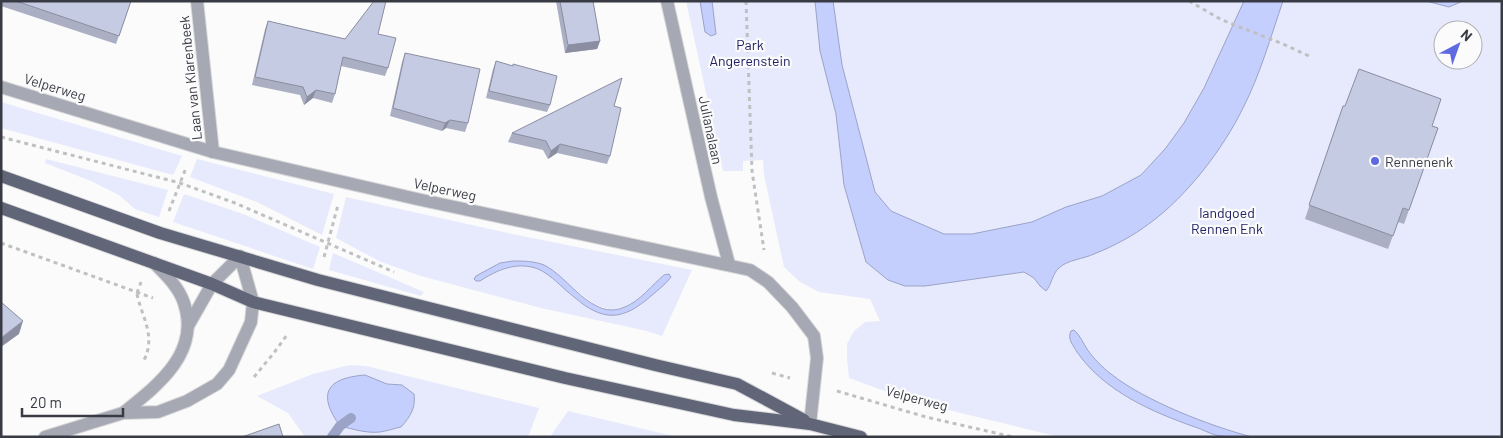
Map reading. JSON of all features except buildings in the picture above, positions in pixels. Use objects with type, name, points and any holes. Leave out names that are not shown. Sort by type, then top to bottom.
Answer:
[{"type":"main road","points":[[1,176],[160,234],[340,286],[737,384],[810,424]]},
{"type":"main road","points":[[1,208],[212,284],[253,302],[565,378],[734,415],[810,424],[861,437]]},
{"type":"street","name":"Laan van Klarenbeek","points":[[197,1],[213,152]]},
{"type":"street","name":"Julianalaan","points":[[667,1],[711,198],[728,264]]},
{"type":"street","name":"Velperweg","points":[[1,87],[213,152],[417,199],[750,270],[768,282],[814,336],[817,358],[810,424]]},
{"type":"street","points":[[45,437],[123,413],[158,412],[187,401],[217,384],[229,370],[251,322],[253,302],[240,256],[212,284],[188,326],[183,352],[156,387],[123,413]]},
{"type":"street","points":[[154,263],[172,282],[184,301],[188,326]]},
{"type":"path","points":[[746,1],[752,171],[768,282]]},
{"type":"path","points":[[1189,1],[1222,20],[1309,56]]},
{"type":"path","points":[[1,137],[180,183],[235,203],[328,243],[344,182]]},
{"type":"path","points":[[1,243],[137,293],[149,333],[149,345],[142,364]]},
{"type":"path","name":"Velperweg","points":[[814,384],[926,417],[1013,437]]},
{"type":"green space","name":"landgoed Rennen Enk","points":[[686,1],[1502,1],[1502,437],[1060,437],[915,402],[849,378],[847,344],[854,331],[865,322],[880,321],[870,299],[819,292],[800,282],[784,267],[764,175],[763,160],[743,161],[743,171],[723,171]]},
{"type":"green space","points":[[1,102],[182,156],[173,175],[1,128]]},
{"type":"green space","points":[[46,159],[168,190],[159,217],[135,209],[119,195],[91,181],[45,163]]},
{"type":"green space","points":[[197,159],[334,194],[322,235],[257,202],[190,177]]},
{"type":"green space","points":[[184,194],[243,214],[320,247],[313,269],[173,222]]},
{"type":"green space","points":[[346,197],[512,234],[692,270],[662,336],[541,308],[421,276],[381,262],[336,238]],"holes":[[[500,263],[551,270],[595,305],[613,310],[627,307],[671,277],[639,307],[622,315],[596,309],[581,303],[555,280],[536,269],[526,267],[508,268],[480,281]]]},
{"type":"green space","points":[[333,253],[424,292],[421,296],[329,270]]},
{"type":"green space","points":[[350,365],[366,366],[539,408],[528,437],[305,437],[288,413],[257,396],[313,374]],"holes":[[[365,375],[387,385],[402,385],[414,394],[414,404],[401,427],[385,431]]]},
{"type":"green space","points":[[568,411],[677,437],[550,437]]},
{"type":"water","points":[[700,1],[712,1],[716,34],[711,36],[705,32]]},
{"type":"water","points":[[815,1],[833,1],[842,65],[875,192],[891,211],[944,234],[972,234],[1032,222],[1066,207],[1102,196],[1141,175],[1165,149],[1184,123],[1204,88],[1244,1],[1283,1],[1249,95],[1235,124],[1203,171],[1164,212],[1144,228],[1109,248],[1062,265],[1055,273],[1046,291],[1034,278],[1024,272],[925,286],[905,286],[888,280],[866,262],[844,185],[836,114],[820,51]]},
{"type":"water","points":[[1426,1],[1463,1],[1449,7]]},
{"type":"water","points":[[513,261],[544,265],[592,303],[602,308],[613,310],[625,307],[636,301],[664,275],[669,274],[671,277],[641,304],[622,314],[613,315],[594,311],[584,305],[538,269],[515,266],[493,273],[480,281],[474,279],[476,276],[500,263]]},
{"type":"water","points":[[1074,330],[1098,363],[1141,394],[1178,412],[1252,437],[1214,435],[1146,407],[1115,389],[1088,366],[1077,352],[1070,337],[1071,331]]},
{"type":"water","points":[[365,375],[387,384],[402,385],[414,394],[412,412],[401,427],[374,432],[340,426],[329,405],[329,390],[341,380]]},
{"type":"waterway","points":[[332,437],[340,426],[351,418]]},
{"type":"place","name":"Rennenenk","points":[[1375,161]]},
{"type":"park label","name":"Park Angerenstein","points":[[750,52]]}]
